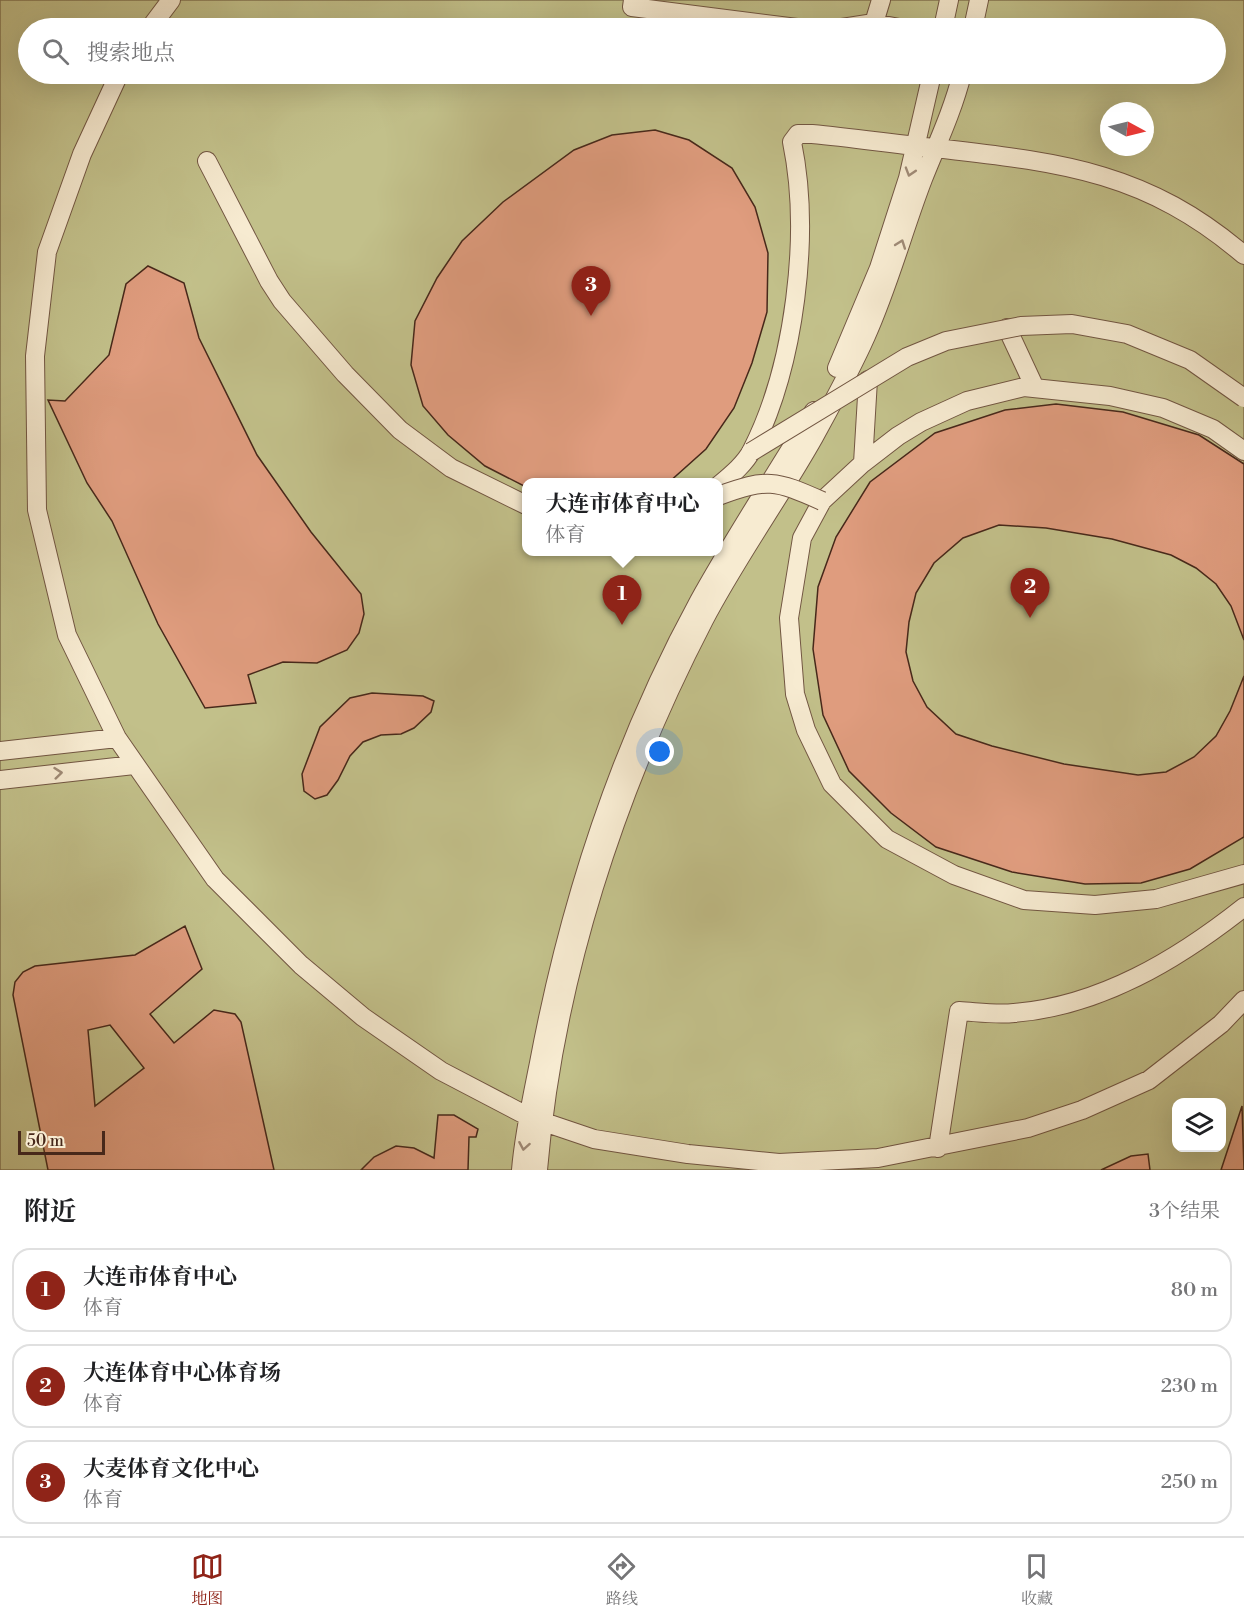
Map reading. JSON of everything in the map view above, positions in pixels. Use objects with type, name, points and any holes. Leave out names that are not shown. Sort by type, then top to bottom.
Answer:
[{"type":"street","points":[[158,18],[171,0]]},
{"type":"street","points":[[633,0],[632,7],[718,18]]},
{"type":"street","points":[[876,18],[881,0]]},
{"type":"street","points":[[945,18],[949,0]]},
{"type":"street","points":[[975,18],[979,0]]},
{"type":"street","points":[[114,84],[82,154],[47,252],[35,356],[37,510],[68,635],[117,738],[215,879],[302,965],[363,1017],[441,1071],[536,1119],[594,1139],[688,1154],[778,1163],[878,1158],[938,1148],[1028,1128],[1082,1110],[1149,1080],[1221,1024],[1244,1000]]},
{"type":"street","points":[[538,1170],[536,1119],[545,1030],[588,863],[635,737],[699,603],[827,389],[856,328],[879,268],[916,146],[930,84]]},
{"type":"street","points":[[520,1170],[536,1119],[585,920],[600,869],[647,743],[705,619],[812,440],[857,355],[886,286],[954,104],[959,84]]},
{"type":"street","points":[[723,482],[733,474],[751,452],[776,390],[792,326],[798,253],[798,195],[792,142],[798,134],[1033,159],[1072,166],[1136,187],[1211,227],[1244,255]]},
{"type":"street","points":[[207,161],[282,301],[345,374],[400,430],[451,468],[522,503]]},
{"type":"street","points":[[751,452],[907,357],[946,341],[1007,328],[1072,324],[1126,334],[1190,360],[1244,398]]},
{"type":"street","points":[[1007,328],[1035,388]]},
{"type":"street","points":[[862,463],[868,380]]},
{"type":"street","points":[[1244,451],[1213,429],[1163,408],[1110,396],[1024,387],[967,401],[921,422],[862,463],[822,501],[802,538],[789,618],[795,694],[806,730],[832,784],[886,838],[954,874],[1024,900],[1095,905],[1156,899],[1244,874]]},
{"type":"street","points":[[723,494],[770,482],[822,501]]},
{"type":"street","points":[[0,751],[117,738]]},
{"type":"street","points":[[0,780],[134,765]]},
{"type":"street","points":[[938,1148],[959,1011],[1012,1014],[1050,1008],[1105,993],[1207,937],[1244,907]]},
{"type":"shaded area","points":[[0,0],[1244,0],[1244,1170],[0,1170]]},
{"type":"building","points":[[655,130],[689,140],[732,168],[755,207],[768,253],[767,312],[752,363],[734,408],[706,449],[674,478],[522,478],[522,485],[485,466],[448,435],[423,406],[411,365],[415,321],[437,278],[462,241],[503,202],[574,150],[612,135]]},
{"type":"building","points":[[148,266],[184,283],[199,338],[257,455],[311,532],[361,594],[364,614],[359,633],[347,650],[317,663],[283,662],[248,675],[256,703],[205,708],[158,624],[112,521],[87,483],[48,400],[65,401],[109,355],[126,284]]},
{"type":"building","points":[[1056,404],[1123,412],[1199,435],[1244,464],[1244,640],[1231,606],[1216,584],[1196,568],[1171,555],[1112,539],[1046,528],[999,525],[963,538],[934,563],[916,593],[909,622],[906,652],[913,681],[927,707],[956,734],[992,746],[1064,764],[1138,775],[1166,772],[1194,757],[1216,736],[1230,711],[1244,676],[1244,837],[1190,869],[1141,883],[1085,884],[1012,872],[936,847],[891,813],[849,771],[823,715],[813,649],[818,587],[836,537],[870,482],[935,433],[1005,410]]},
{"type":"building","points":[[372,693],[423,696],[434,701],[431,712],[414,728],[401,734],[381,735],[363,742],[350,756],[338,780],[327,795],[315,799],[304,791],[302,774],[320,727],[350,698]]},
{"type":"building","points":[[185,926],[202,969],[150,1014],[174,1043],[214,1010],[235,1014],[241,1022],[274,1170],[48,1170],[13,995],[15,982],[23,972],[35,966],[135,955]],"holes":[[[110,1025],[144,1068],[95,1106],[88,1030]]]},
{"type":"building","points":[[1242,1106],[1244,1170],[1221,1170]]},
{"type":"building","points":[[438,1115],[454,1115],[478,1129],[476,1137],[469,1137],[468,1170],[361,1170],[374,1157],[396,1146],[414,1148],[434,1158]]},
{"type":"building","points":[[1148,1154],[1150,1170],[1101,1170],[1131,1156]]},
{"type":"place","name":"大麦体育文化中心","points":[[591,316]]},
{"type":"place","name":"大连体育中心体育场","points":[[1030,618]]},
{"type":"place","name":"大连市体育中心","points":[[622,625]]}]
